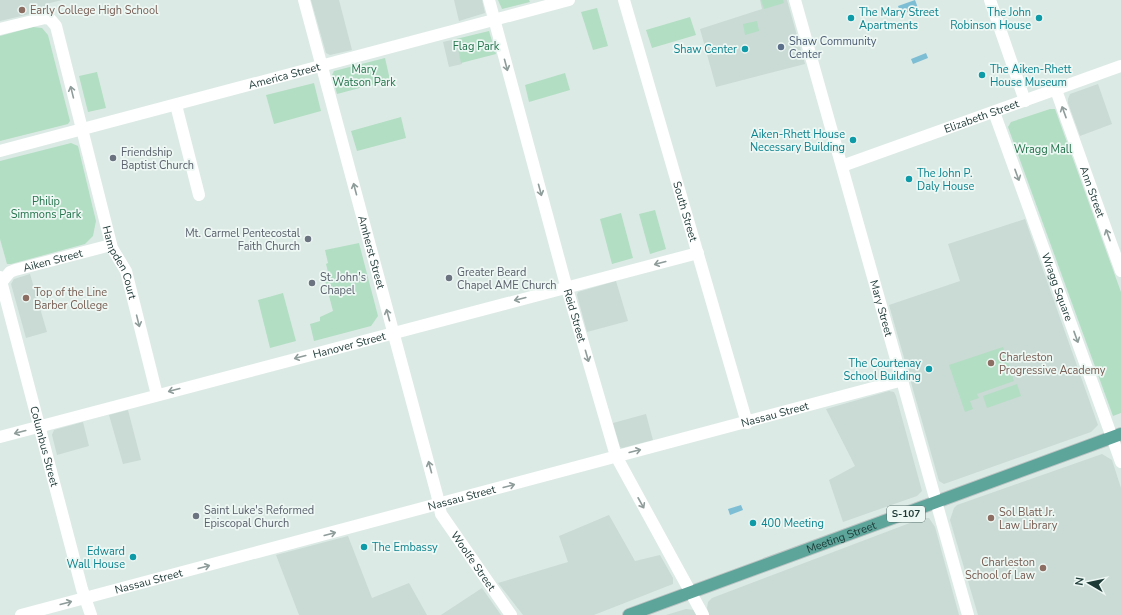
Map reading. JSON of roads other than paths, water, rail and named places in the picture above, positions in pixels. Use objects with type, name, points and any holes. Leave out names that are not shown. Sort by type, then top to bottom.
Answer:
[{"type":"main road","name":"Meeting Street","points":[[629,615],[1117,436]]},
{"type":"street","name":"Amherst Street","points":[[304,0],[439,505]]},
{"type":"street","name":"Reid Street","points":[[489,0],[567,287],[616,456],[703,615]]},
{"type":"street","name":"America Street","points":[[0,151],[322,67],[569,0]]},
{"type":"street","name":"South Street","points":[[624,0],[747,423]]},
{"type":"street","name":"Mary Street","points":[[795,0],[938,502],[968,615]]},
{"type":"street","points":[[990,0],[1025,101]]},
{"type":"street","name":"Hampden Court","points":[[0,29],[41,19],[50,19],[56,26],[111,245],[126,271],[157,395]]},
{"type":"street","name":"Elizabeth Street","points":[[842,166],[1121,66]]},
{"type":"street","name":"Ann Street","points":[[1056,90],[1121,271]]},
{"type":"street","points":[[176,105],[199,195]]},
{"type":"street","name":"Wragg Square","points":[[994,112],[1117,436],[1121,462]]},
{"type":"street","name":"Aiken Street","points":[[0,281],[10,272],[15,270],[111,245]]},
{"type":"street","name":"Hanover Street","points":[[0,437],[393,332],[698,253]]},
{"type":"street","name":"Columbus Street","points":[[0,281],[85,598],[91,615]]},
{"type":"street","name":"Nassau Street","points":[[21,615],[439,505],[616,456],[747,423],[903,380]]},
{"type":"street","name":"Woolfe Street","points":[[439,505],[441,514],[511,615]]},
{"type":"water","points":[[915,0],[918,8],[901,14],[898,6]]},
{"type":"water","points":[[926,53],[928,58],[913,64],[911,59]]},
{"type":"water","points":[[741,505],[743,510],[730,515],[728,509]]},
{"type":"place","name":"Early College High School","points":[[22,10]]},
{"type":"place","name":"The Mary Street Apartments","points":[[851,18]]},
{"type":"place","name":"The John Robinson House","points":[[1039,18]]},
{"type":"place","name":"Shaw Community Center","points":[[781,47]]},
{"type":"place","name":"Shaw Center","points":[[745,49]]},
{"type":"place","name":"The Aiken-Rhett House Museum","points":[[982,75]]},
{"type":"place","name":"Aiken-Rhett House Necessary Building","points":[[853,140]]},
{"type":"place","name":"Friendship Baptist Church","points":[[113,158]]},
{"type":"place","name":"The John P. Daly House","points":[[909,179]]},
{"type":"place","name":"Mt. Carmel Pentecostal Faith Church","points":[[308,239]]},
{"type":"place","name":"Greater Beard Chapel AME Church","points":[[449,278]]},
{"type":"place","name":"St. John's Chapel","points":[[312,283]]},
{"type":"place","name":"Top of the Line Barber College","points":[[26,298]]},
{"type":"place","name":"Charleston Progressive Academy","points":[[991,363]]},
{"type":"place","name":"The Courtenay School Building","points":[[929,369]]},
{"type":"place","name":"Saint Luke's Reformed Episcopal Church","points":[[196,516]]},
{"type":"place","name":"Sol Blatt Jr. Law Library","points":[[991,518]]},
{"type":"place","name":"400 Meeting","points":[[753,523]]},
{"type":"place","name":"The Embassy","points":[[364,547]]},
{"type":"place","name":"Edward Wall House","points":[[133,557]]},
{"type":"place","name":"Charleston School of Law","points":[[1043,568]]},
{"type":"park label","name":"Flag Park","points":[[476,46]]},
{"type":"park label","name":"Mary Watson Park","points":[[364,75]]},
{"type":"park label","name":"Wragg Mall","points":[[1043,149]]},
{"type":"park label","name":"Philip Simmons Park","points":[[46,207]]}]
